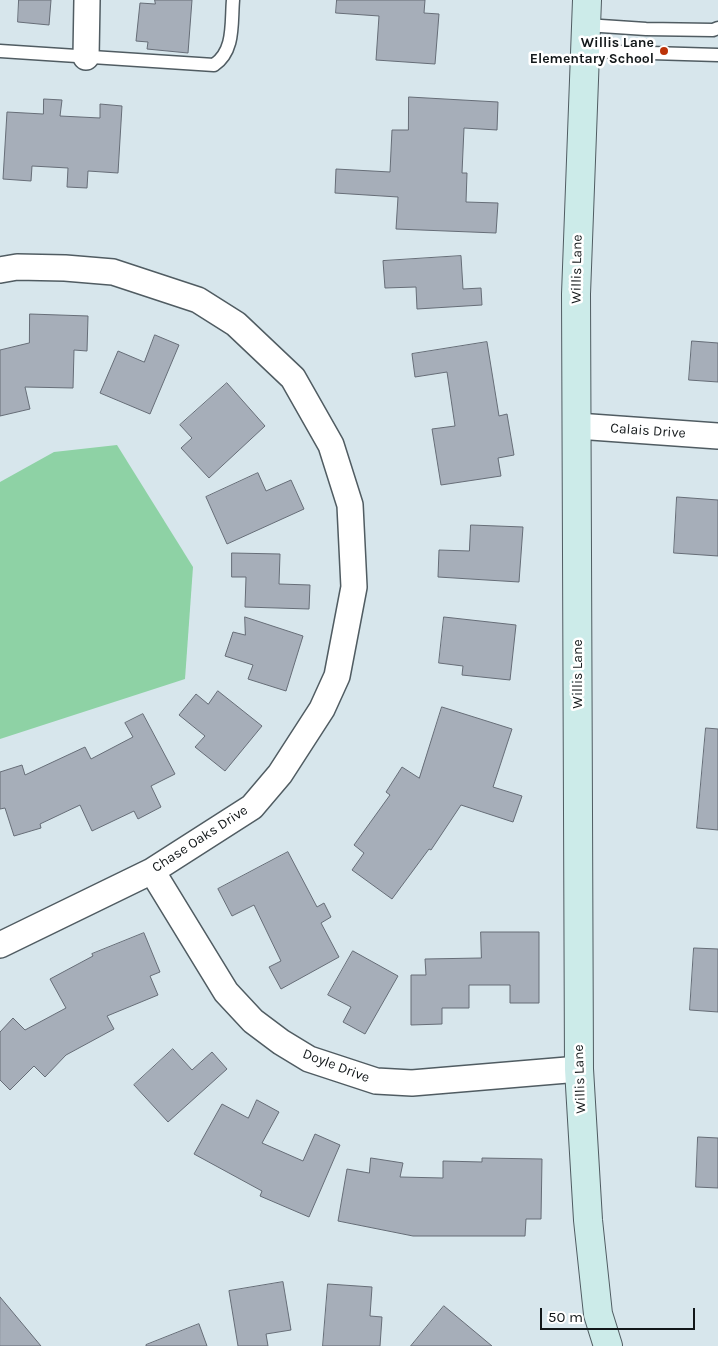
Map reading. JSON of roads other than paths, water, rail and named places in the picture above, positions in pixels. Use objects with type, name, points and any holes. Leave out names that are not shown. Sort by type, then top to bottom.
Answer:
[{"type":"street","points":[[86,56],[87,0]]},
{"type":"street","name":"Willis Lane","points":[[586,25],[576,294],[579,1069],[588,1220],[598,1314],[608,1346]]},
{"type":"street","name":"Chase Oaks Drive","points":[[0,270],[17,267],[113,272],[198,300],[236,324],[293,378],[331,444],[350,505],[354,587],[337,676],[322,708],[280,774],[252,807],[152,871],[0,945]]},
{"type":"street","name":"Calais Drive","points":[[577,426],[718,436]]},
{"type":"street","name":"Doyle Drive","points":[[152,871],[226,992],[253,1021],[281,1042],[309,1059],[376,1081],[412,1083],[579,1069]]},
{"type":"lane","points":[[0,51],[214,65],[229,50],[232,0]]},
{"type":"lane","points":[[586,25],[646,29],[713,30],[718,28]]},
{"type":"lane","points":[[586,25],[718,55]]},
{"type":"place","name":"Willis Lane Elementary School","points":[[664,51]]}]
